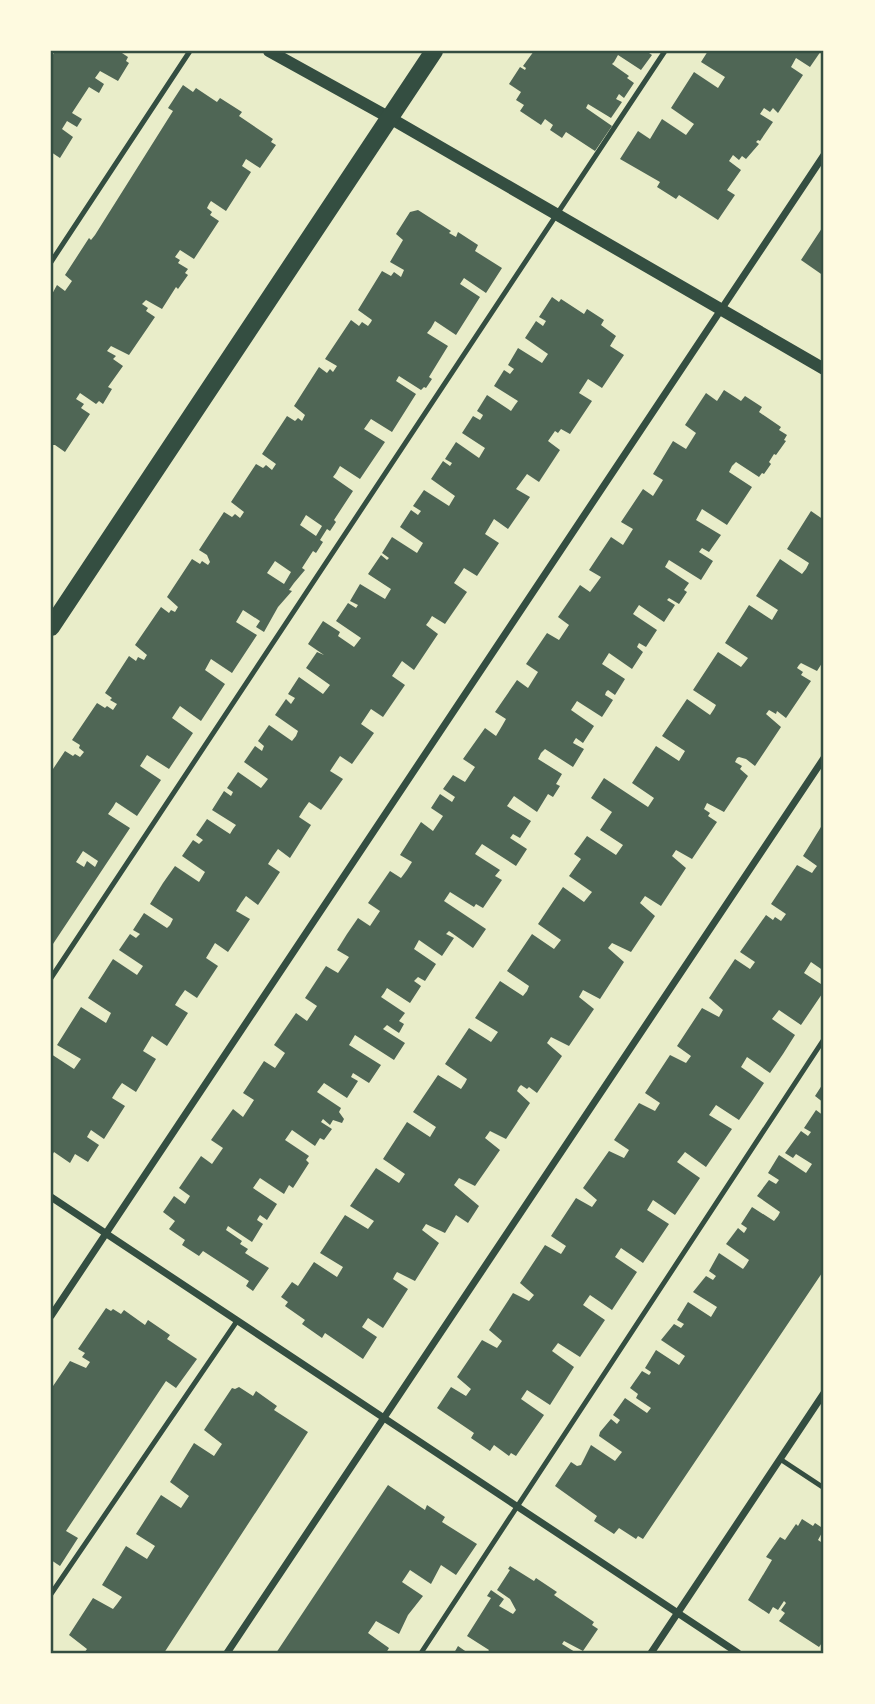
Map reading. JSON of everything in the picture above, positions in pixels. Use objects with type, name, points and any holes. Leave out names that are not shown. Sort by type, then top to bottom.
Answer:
[{"type":"main road","points":[[51,627],[435,51]]},
{"type":"street","points":[[269,51],[824,369]]},
{"type":"street","points":[[51,1316],[824,155]]},
{"type":"street","points":[[227,1653],[824,758]]},
{"type":"street","points":[[51,1197],[738,1653]]},
{"type":"street","points":[[652,1653],[824,1392]]},
{"type":"lane","points":[[51,262],[190,51]]},
{"type":"lane","points":[[51,978],[665,51]]},
{"type":"lane","points":[[421,1653],[824,1039]]},
{"type":"lane","points":[[51,1594],[237,1321]]},
{"type":"lane","points":[[780,1459],[824,1488]]},
{"type":"building","points":[[55,51],[119,51],[128,57],[126,61],[129,63],[118,81],[100,71],[95,78],[104,84],[99,93],[89,87],[72,113],[82,119],[77,127],[67,121],[62,129],[73,137],[60,158],[51,152],[51,58]]},
{"type":"building","points":[[534,51],[646,51],[652,55],[641,70],[618,55],[612,64],[634,83],[624,98],[619,94],[616,99],[622,102],[611,118],[588,104],[586,108],[612,126],[595,151],[566,132],[562,138],[550,130],[553,125],[545,119],[541,125],[520,111],[524,105],[516,100],[521,92],[509,84],[520,67],[525,70],[523,66]]},
{"type":"building","points":[[708,51],[821,51],[810,67],[796,58],[791,67],[803,75],[778,113],[773,108],[770,112],[764,108],[760,114],[773,122],[760,141],[756,142],[759,144],[746,159],[742,156],[739,160],[733,155],[729,161],[741,170],[727,190],[735,195],[718,220],[679,195],[676,199],[657,187],[660,182],[620,159],[638,131],[650,139],[662,119],[686,135],[694,124],[671,108],[694,72],[718,88],[725,77],[701,62]]},
{"type":"building","points":[[183,85],[193,92],[196,88],[217,102],[220,98],[242,112],[239,116],[273,139],[271,142],[276,145],[260,168],[246,159],[242,166],[251,172],[226,211],[211,201],[207,208],[212,212],[210,215],[219,221],[194,259],[180,250],[175,257],[180,260],[178,263],[188,269],[185,273],[188,275],[178,289],[176,287],[162,309],[146,300],[142,304],[148,308],[146,311],[155,317],[129,355],[111,346],[107,351],[116,356],[113,359],[123,366],[108,387],[112,389],[103,404],[99,401],[96,404],[80,393],[76,399],[84,404],[81,408],[90,414],[65,452],[51,445],[51,296],[57,285],[65,291],[72,281],[65,275],[89,238],[91,240],[95,235],[173,111],[168,108]]},
{"type":"building","points":[[418,210],[456,237],[458,232],[478,245],[475,251],[502,268],[486,293],[464,278],[460,284],[480,297],[456,335],[435,321],[427,333],[448,346],[429,377],[432,379],[426,388],[421,390],[399,376],[396,381],[416,394],[392,432],[371,419],[364,429],[385,442],[360,479],[340,466],[333,477],[353,491],[334,520],[336,522],[330,531],[327,529],[320,540],[323,542],[316,553],[313,551],[302,568],[305,570],[289,590],[292,591],[278,607],[264,632],[256,627],[260,621],[243,610],[236,622],[257,635],[232,673],[211,659],[205,670],[225,684],[201,721],[180,706],[172,718],[193,733],[169,769],[147,755],[140,766],[161,780],[137,816],[116,802],[108,814],[130,828],[51,947],[51,772],[65,751],[80,757],[84,752],[79,748],[80,745],[72,740],[97,703],[113,710],[117,704],[105,693],[129,656],[136,661],[138,657],[144,660],[147,655],[135,645],[161,607],[169,613],[171,610],[175,612],[178,607],[167,597],[192,559],[200,564],[202,561],[208,565],[210,562],[207,555],[199,550],[224,512],[240,518],[244,512],[231,502],[256,464],[263,468],[266,465],[272,470],[276,464],[262,454],[287,416],[295,421],[298,418],[302,421],[305,415],[294,406],[319,367],[327,373],[330,369],[333,372],[337,366],[325,359],[351,320],[359,326],[362,322],[368,326],[371,322],[372,320],[358,310],[382,271],[391,276],[394,272],[401,277],[404,270],[390,262],[403,240],[396,234],[410,212]],"holes":[[[306,515],[322,526],[316,536],[300,525]],[[275,561],[291,572],[284,584],[267,573]],[[83,851],[98,861],[95,867],[87,861],[84,867],[76,862]]]},
{"type":"building","points":[[824,225],[824,276],[801,260]]},
{"type":"building","points":[[552,297],[559,302],[561,299],[584,314],[587,309],[604,320],[601,325],[616,336],[610,346],[624,355],[602,388],[588,379],[579,393],[592,401],[570,434],[561,429],[558,433],[555,431],[548,441],[560,450],[539,482],[527,474],[516,489],[530,497],[508,529],[494,519],[485,534],[499,543],[477,576],[464,568],[454,583],[467,592],[445,624],[432,616],[426,625],[438,634],[414,670],[402,661],[392,676],[405,685],[383,717],[371,709],[361,724],[374,733],[352,764],[340,756],[330,771],[343,779],[321,810],[309,802],[304,809],[299,817],[311,825],[290,858],[278,849],[273,856],[268,864],[280,872],[258,905],[246,896],[241,903],[236,911],[250,919],[228,952],[215,943],[206,958],[218,966],[197,998],[185,990],[180,997],[175,1005],[188,1013],[167,1046],[152,1036],[143,1051],[156,1059],[136,1092],[122,1083],[117,1090],[112,1098],[125,1106],[104,1139],[91,1130],[87,1137],[99,1145],[88,1162],[75,1154],[70,1163],[54,1152],[51,1157],[51,1054],[74,1069],[81,1059],[57,1045],[81,1007],[106,1023],[111,1013],[88,998],[113,959],[137,975],[143,966],[119,950],[130,934],[136,938],[140,934],[133,930],[144,913],[167,928],[170,925],[173,919],[150,904],[175,866],[199,882],[205,872],[182,856],[193,840],[199,844],[203,840],[196,835],[207,819],[230,834],[236,825],[212,810],[224,791],[231,796],[233,792],[227,788],[238,772],[261,788],[268,779],[244,762],[255,746],[262,751],[264,746],[258,741],[269,725],[292,741],[296,736],[298,731],[275,715],[286,699],[291,704],[295,698],[288,694],[299,677],[323,694],[330,685],[306,668],[317,652],[324,655],[308,644],[323,621],[340,632],[338,636],[354,647],[361,638],[336,621],[348,603],[356,608],[358,605],[350,601],[360,584],[385,599],[391,589],[368,574],[381,555],[387,560],[389,558],[382,553],[392,537],[417,553],[423,543],[400,527],[411,510],[418,515],[421,511],[413,506],[424,490],[449,506],[455,496],[431,479],[443,461],[450,466],[452,463],[445,459],[456,442],[479,458],[485,448],[462,433],[473,416],[480,420],[482,417],[477,411],[487,395],[511,411],[518,401],[494,386],[504,370],[510,374],[514,369],[508,365],[518,348],[542,363],[548,354],[525,338],[536,321],[543,326],[546,321],[539,317]]},
{"type":"building","points":[[724,390],[741,401],[745,396],[762,407],[759,412],[781,427],[779,430],[787,435],[784,440],[786,441],[776,455],[774,454],[764,474],[759,477],[736,462],[732,466],[729,472],[752,487],[727,525],[702,509],[696,520],[721,535],[709,552],[702,548],[699,552],[713,561],[701,580],[669,560],[665,567],[689,583],[679,604],[669,598],[667,600],[675,605],[664,622],[639,605],[633,614],[657,630],[646,647],[639,643],[637,647],[643,652],[632,669],[609,653],[602,664],[625,679],[615,695],[608,690],[606,692],[605,695],[613,700],[602,717],[577,701],[571,710],[594,726],[583,743],[576,738],[574,741],[573,743],[584,749],[573,767],[545,749],[541,753],[538,759],[562,774],[556,784],[560,786],[553,797],[548,794],[537,812],[514,796],[507,806],[531,821],[520,838],[513,834],[510,838],[527,849],[516,866],[482,844],[475,854],[500,870],[495,876],[502,880],[483,908],[476,904],[474,907],[450,892],[444,901],[486,929],[473,948],[449,931],[446,934],[454,938],[442,956],[419,940],[414,949],[436,964],[425,981],[418,977],[414,981],[421,986],[410,1003],[387,988],[381,997],[405,1013],[399,1021],[404,1024],[399,1033],[387,1025],[383,1029],[405,1043],[394,1060],[355,1035],[349,1045],[381,1065],[369,1083],[353,1073],[351,1077],[358,1081],[347,1098],[324,1083],[317,1092],[341,1108],[339,1112],[344,1119],[342,1123],[333,1120],[330,1125],[323,1119],[321,1122],[332,1129],[324,1140],[320,1138],[315,1146],[292,1130],[285,1140],[309,1156],[306,1160],[309,1163],[293,1188],[289,1185],[284,1194],[260,1178],[253,1188],[277,1204],[267,1220],[260,1215],[258,1218],[263,1224],[252,1242],[228,1226],[226,1230],[242,1241],[240,1244],[248,1249],[245,1253],[269,1268],[253,1291],[246,1286],[249,1281],[203,1251],[199,1256],[182,1245],[185,1240],[169,1229],[175,1221],[163,1212],[174,1196],[185,1204],[190,1196],[179,1188],[201,1156],[212,1164],[223,1148],[211,1140],[233,1109],[243,1117],[254,1100],[243,1093],[264,1061],[275,1068],[285,1053],[274,1045],[296,1013],[307,1021],[317,1006],[305,998],[326,966],[338,973],[349,957],[337,950],[358,918],[370,926],[380,911],[368,903],[390,871],[401,878],[407,870],[412,862],[400,855],[421,822],[433,831],[443,816],[431,808],[440,794],[452,802],[455,797],[443,789],[453,775],[465,782],[475,767],[463,759],[485,728],[496,736],[506,719],[495,712],[517,680],[528,688],[538,672],[526,664],[547,633],[559,640],[569,625],[558,617],[580,585],[590,592],[601,577],[589,570],[611,537],[623,545],[633,529],[621,522],[643,489],[653,496],[663,480],[653,474],[673,441],[686,449],[696,433],[685,425],[706,393],[717,401]]},
{"type":"building","points":[[811,511],[824,520],[824,660],[817,671],[801,663],[797,668],[803,672],[801,675],[811,681],[786,718],[777,711],[776,714],[769,710],[766,714],[781,727],[755,766],[746,759],[737,758],[735,762],[742,766],[740,769],[748,776],[724,812],[707,803],[704,809],[710,813],[708,816],[717,822],[692,859],[676,850],[672,856],[686,868],[661,906],[645,896],[640,903],[655,916],[631,952],[612,943],[608,948],[624,962],[600,999],[583,990],[579,997],[594,1009],[569,1046],[551,1037],[547,1043],[562,1056],[537,1093],[529,1087],[519,1087],[517,1091],[530,1103],[506,1139],[490,1131],[485,1138],[500,1150],[475,1186],[459,1178],[454,1185],[479,1206],[468,1223],[456,1215],[445,1233],[426,1224],[422,1230],[439,1243],[415,1281],[397,1272],[395,1275],[393,1279],[408,1289],[383,1328],[368,1318],[362,1327],[377,1337],[363,1359],[325,1333],[322,1338],[302,1324],[305,1320],[285,1306],[288,1302],[281,1297],[292,1282],[298,1286],[314,1262],[337,1277],[343,1267],[320,1253],[345,1215],[368,1229],[374,1221],[350,1206],[376,1168],[399,1183],[405,1174],[383,1159],[407,1122],[430,1137],[436,1127],[413,1112],[438,1075],[461,1089],[465,1083],[467,1079],[445,1064],[469,1028],[491,1042],[498,1032],[475,1018],[500,981],[523,996],[527,991],[529,986],[507,971],[532,934],[554,949],[561,940],[538,924],[563,887],[584,902],[592,892],[569,876],[581,859],[574,854],[587,836],[616,855],[623,845],[600,830],[612,812],[591,798],[604,778],[648,807],[654,798],[632,783],[656,746],[679,761],[685,751],[662,736],[687,699],[710,715],[714,709],[716,705],[693,690],[718,652],[741,667],[748,658],[725,643],[749,605],[772,620],[778,610],[756,596],[780,559],[802,574],[806,569],[809,563],[787,549]]},
{"type":"building","points":[[824,822],[824,971],[811,962],[804,973],[824,986],[824,991],[801,1025],[779,1010],[772,1019],[795,1035],[783,1054],[770,1073],[747,1057],[741,1067],[764,1083],[739,1120],[716,1105],[709,1115],[732,1129],[706,1167],[685,1152],[677,1162],[700,1178],[675,1215],[653,1200],[647,1210],[669,1224],[643,1263],[621,1248],[615,1257],[637,1272],[612,1310],[590,1295],[583,1305],[605,1320],[580,1357],[558,1343],[552,1351],[574,1367],[550,1405],[527,1390],[521,1399],[544,1415],[516,1456],[511,1453],[509,1456],[494,1445],[490,1451],[471,1438],[474,1433],[437,1408],[451,1387],[466,1396],[471,1389],[457,1377],[482,1340],[497,1348],[502,1341],[489,1330],[513,1293],[529,1301],[534,1295],[520,1283],[545,1245],[561,1254],[563,1251],[566,1246],[551,1236],[576,1198],[592,1207],[597,1200],[583,1188],[609,1151],[624,1158],[629,1150],[614,1140],[639,1103],[655,1111],[660,1103],[645,1093],[670,1055],[686,1063],[691,1056],[677,1046],[702,1008],[719,1017],[723,1010],[709,998],[735,959],[750,969],[755,962],[740,952],[766,915],[781,921],[786,914],[771,904],[797,865],[812,873],[817,866],[803,856]]},
{"type":"building","points":[[824,1082],[824,1103],[815,1096]]},
{"type":"building","points":[[816,1110],[824,1116],[824,1270],[643,1539],[638,1536],[636,1539],[619,1528],[614,1534],[594,1521],[597,1516],[555,1486],[571,1462],[577,1466],[581,1465],[591,1445],[615,1461],[622,1452],[599,1436],[600,1432],[611,1419],[617,1424],[620,1420],[613,1415],[625,1398],[647,1413],[651,1408],[636,1398],[638,1394],[630,1388],[642,1371],[650,1374],[645,1368],[656,1350],[679,1365],[685,1356],[661,1340],[674,1324],[681,1328],[684,1324],[677,1320],[688,1302],[711,1317],[717,1307],[693,1292],[706,1276],[713,1280],[716,1276],[709,1271],[719,1253],[743,1269],[746,1265],[749,1260],[726,1244],[738,1228],[744,1233],[747,1228],[741,1224],[752,1207],[774,1221],[778,1216],[780,1212],[757,1196],[769,1180],[776,1184],[779,1180],[768,1173],[779,1155],[806,1173],[812,1164],[796,1154],[793,1158],[785,1153],[801,1131],[808,1136],[811,1132],[804,1128]]},
{"type":"building","points":[[106,1308],[121,1314],[124,1310],[145,1325],[148,1320],[170,1335],[167,1339],[197,1359],[176,1388],[166,1381],[66,1531],[78,1538],[60,1566],[51,1560],[51,1389],[70,1361],[86,1368],[90,1362],[82,1357],[85,1353],[78,1349]]},
{"type":"building","points":[[239,1387],[253,1396],[256,1391],[277,1406],[274,1410],[308,1432],[164,1653],[84,1653],[87,1649],[69,1635],[93,1598],[113,1609],[122,1597],[102,1585],[126,1546],[147,1559],[155,1546],[136,1534],[161,1495],[181,1508],[189,1496],[170,1482],[194,1443],[214,1456],[222,1444],[204,1430],[232,1388]]},
{"type":"building","points":[[388,1485],[425,1510],[427,1505],[445,1517],[442,1522],[477,1544],[456,1575],[441,1565],[431,1584],[410,1570],[402,1582],[423,1596],[408,1615],[399,1634],[376,1621],[368,1633],[389,1648],[386,1653],[276,1653]]},
{"type":"building","points":[[802,1519],[824,1529],[818,1540],[824,1544],[824,1640],[819,1647],[779,1621],[785,1613],[781,1610],[786,1603],[784,1601],[778,1610],[773,1607],[769,1614],[748,1600],[772,1560],[766,1557],[780,1537],[785,1540]]},
{"type":"building","points":[[510,1566],[557,1592],[554,1595],[594,1622],[592,1625],[598,1629],[583,1651],[564,1641],[562,1644],[574,1653],[487,1653],[489,1650],[467,1636],[491,1598],[487,1596],[491,1590],[504,1599],[499,1606],[513,1614],[516,1610],[510,1599],[497,1590]]},
{"type":"building","points":[[458,1646],[468,1653],[454,1653]]}]
